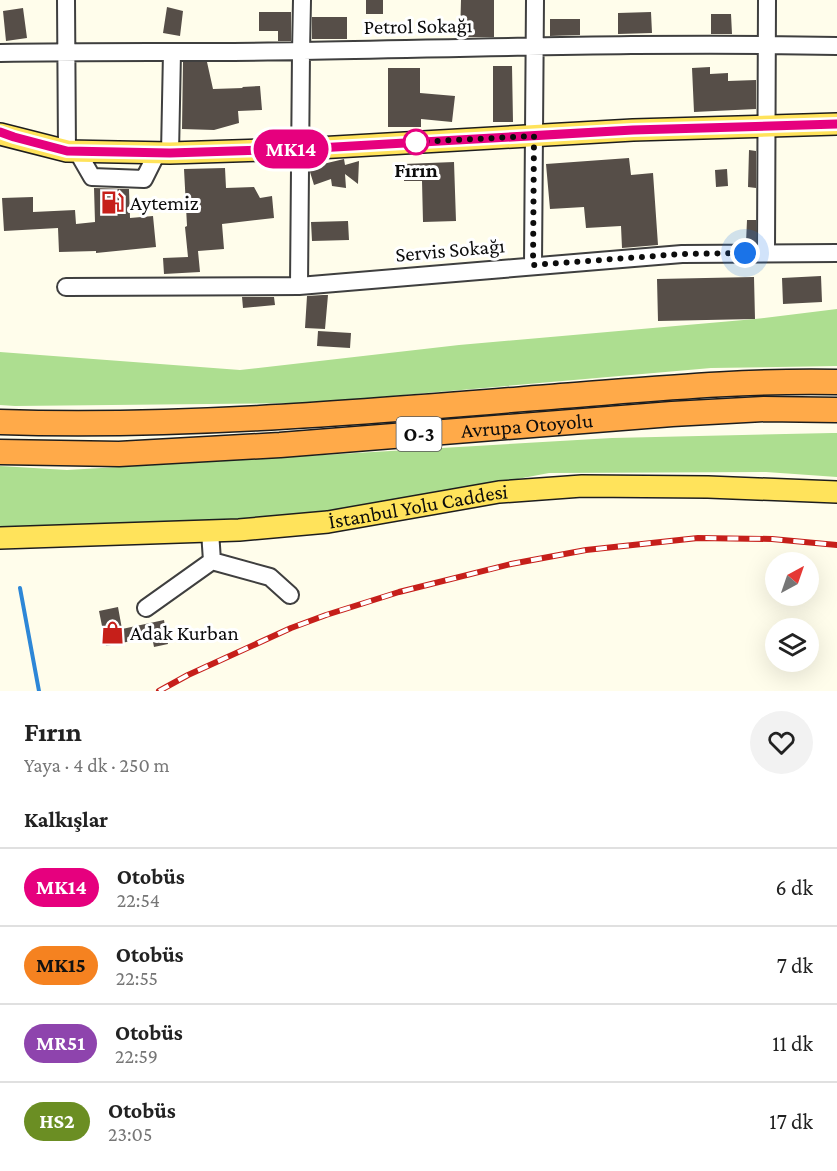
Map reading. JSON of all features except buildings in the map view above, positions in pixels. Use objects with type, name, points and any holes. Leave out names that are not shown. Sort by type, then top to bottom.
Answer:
[{"type":"highway","name":"Avrupa Otoyolu","points":[[0,422],[185,422],[308,415],[662,387],[837,382]]},
{"type":"highway","name":"Avrupa Otoyolu","points":[[0,452],[119,454],[280,445],[672,414],[837,410]]},
{"type":"main road","points":[[5,134],[72,151],[164,153],[300,149],[766,125],[837,124]]},
{"type":"main road","name":"İstanbul Yolu Caddesi","points":[[0,538],[239,530],[328,522],[499,492],[582,486],[708,487],[837,492]]},
{"type":"street","points":[[66,0],[66,52],[72,151]]},
{"type":"street","points":[[299,286],[302,0]]},
{"type":"street","points":[[533,265],[535,0]]},
{"type":"street","points":[[766,253],[767,0]]},
{"type":"street","name":"Petrol Sokağı","points":[[0,53],[301,51],[535,46],[837,46]]},
{"type":"street","points":[[164,153],[172,52]]},
{"type":"street","name":"Servis Sokağı","points":[[66,288],[299,286],[682,254],[837,253]]},
{"type":"street","points":[[210,531],[212,561]]},
{"type":"street","points":[[212,561],[270,577],[290,595]]},
{"type":"street","points":[[146,608],[212,561]]},
{"type":"green space","points":[[837,309],[837,366],[711,368],[312,403],[0,405],[0,352],[240,370],[459,345],[755,319]]},
{"type":"green space","points":[[837,433],[837,477],[766,472],[549,473],[334,514],[189,525],[0,528],[0,466],[67,470],[612,438]]},
{"type":"waterway","points":[[20,588],[39,691]]},
{"type":"railway","points":[[159,691],[188,675],[291,628],[326,615],[399,592],[511,564],[586,550],[698,538],[772,539],[837,545]]},
{"type":"bus line","name":"MK14","points":[[0,132],[67,151],[170,153],[300,149],[633,130],[837,124]]},
{"type":"place","name":"Fırın","points":[[416,142]]},
{"type":"place","name":"Aytemiz","points":[[112,203]]},
{"type":"place","name":"Adak Kurban","points":[[112,633]]},
{"type":"route","points":[[416,142],[534,136],[533,265],[682,254],[745,253]]}]
